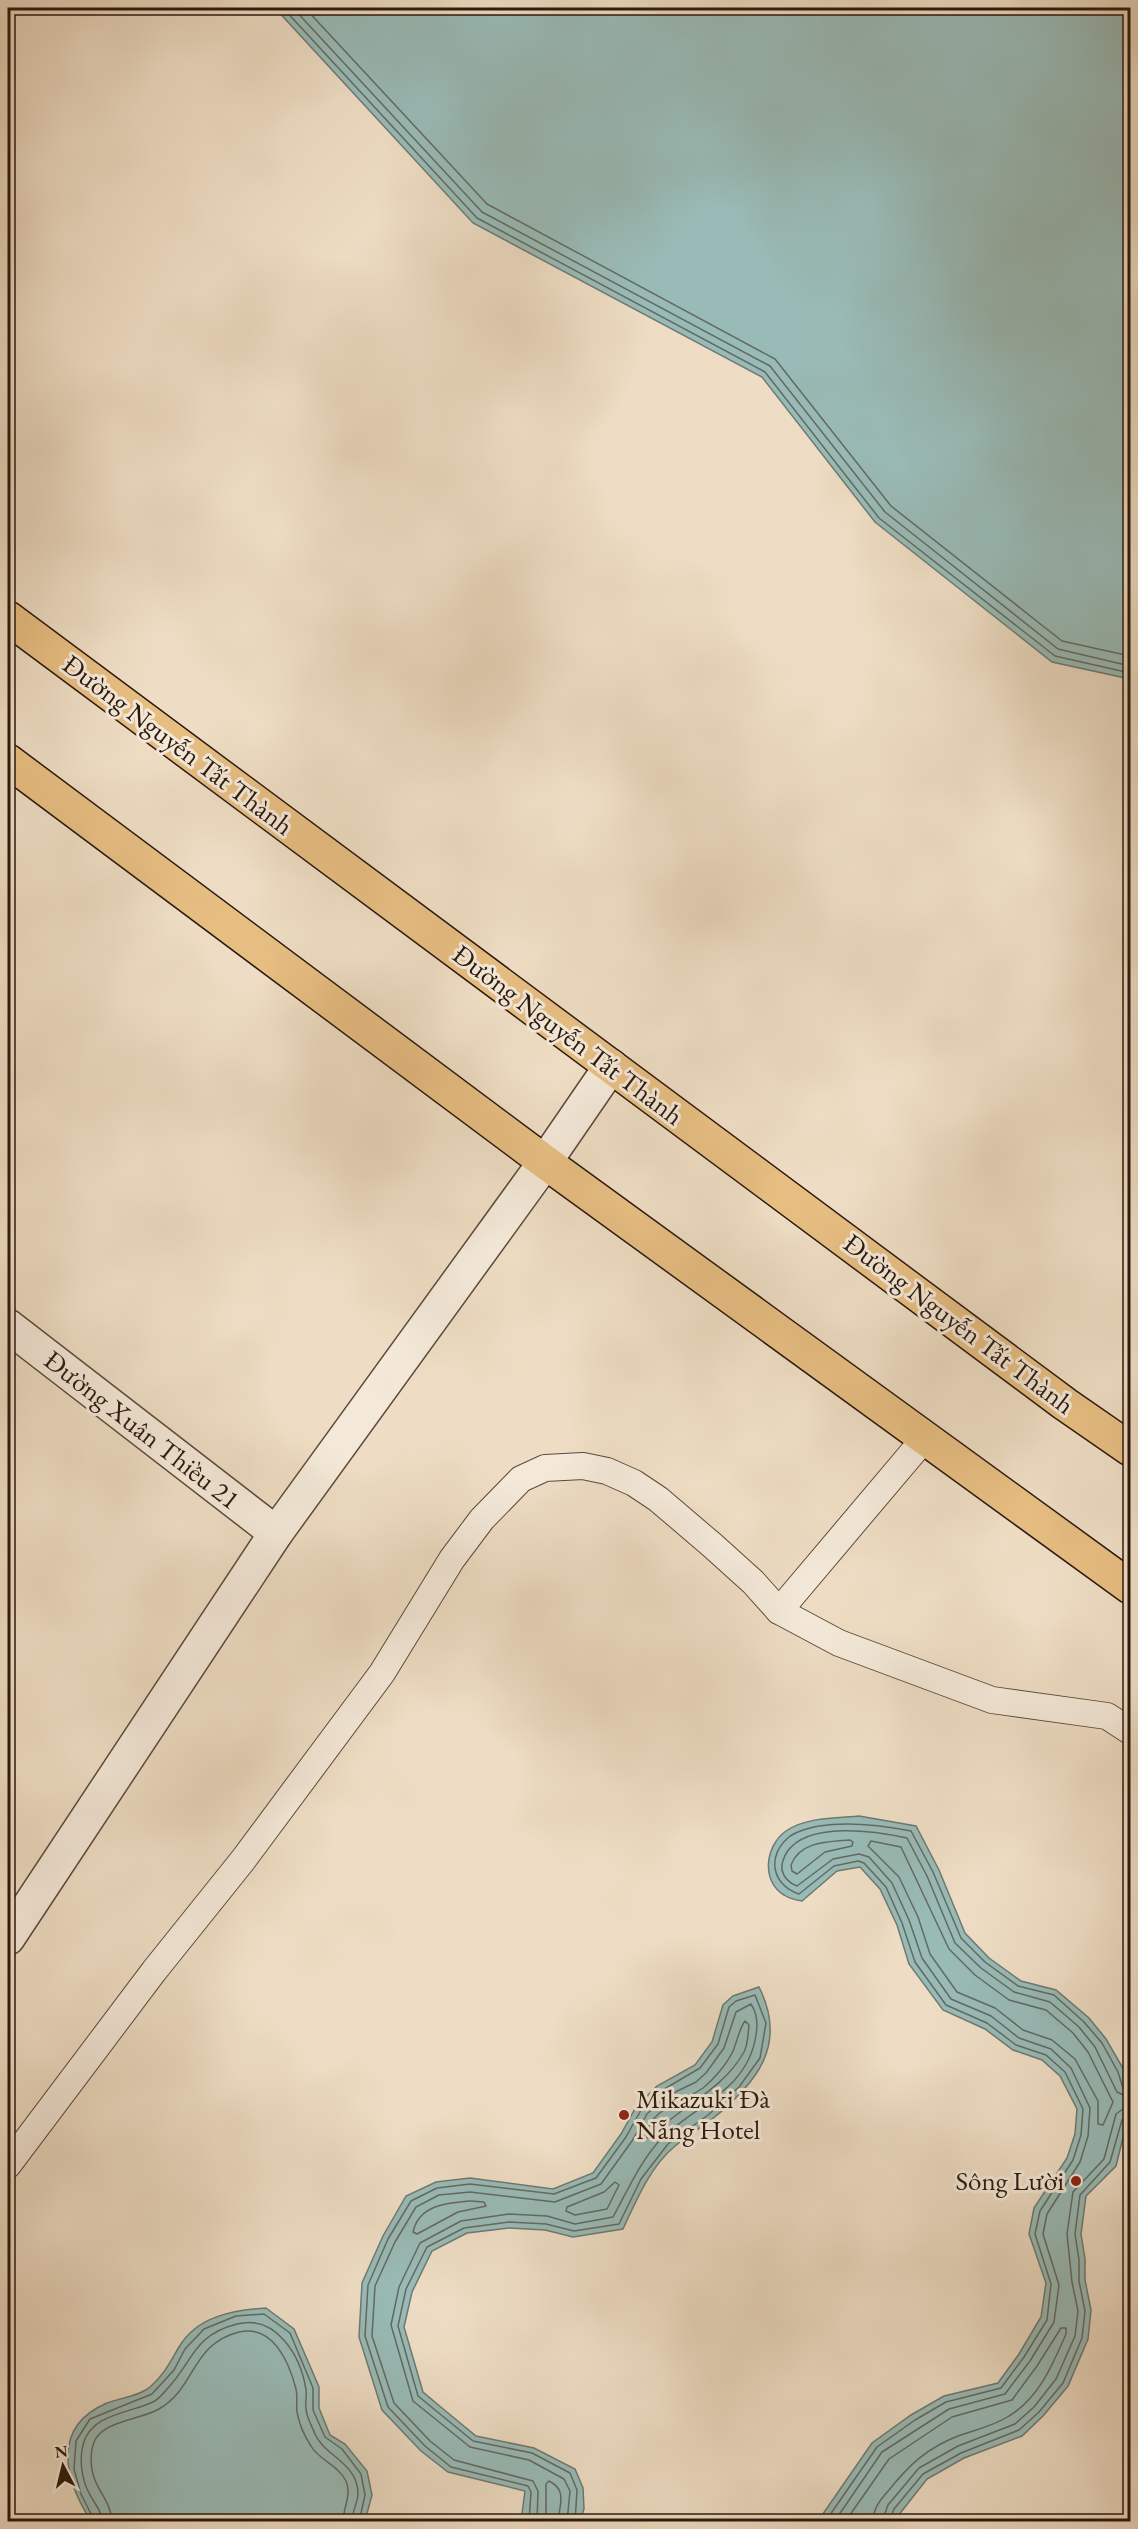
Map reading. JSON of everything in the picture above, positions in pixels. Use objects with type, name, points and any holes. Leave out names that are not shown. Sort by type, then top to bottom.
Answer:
[{"type":"main road","name":"Đường Nguyễn Tất Thành","points":[[8,618],[1065,1404],[1131,1449]]},
{"type":"main road","points":[[8,761],[545,1162],[1131,1587]]},
{"type":"street","points":[[8,1934],[276,1533],[545,1162],[611,1066]]},
{"type":"street","name":"Đường Xuân Thiều 21","points":[[8,1326],[276,1533]]},
{"type":"lane","points":[[779,1611],[925,1438]]},
{"type":"lane","points":[[8,2165],[154,1971],[243,1860],[382,1673],[452,1559],[482,1520],[520,1479],[545,1468],[583,1466],[607,1471],[634,1483],[658,1499],[712,1545],[753,1582],[779,1611],[839,1643],[993,1700],[1107,1716],[1131,1731]]},
{"type":"water","points":[[275,8],[1130,8],[1130,679],[1052,662],[875,522],[762,377],[473,223]]},
{"type":"water","name":"Sông Lười","points":[[859,1816],[916,1826],[939,1870],[965,1933],[989,1958],[1021,1981],[1056,1990],[1089,2018],[1106,2039],[1124,2070],[1130,2094],[1130,2109],[1116,2166],[1086,2196],[1081,2234],[1085,2259],[1085,2280],[1091,2310],[1088,2339],[1068,2386],[1043,2416],[1022,2436],[964,2458],[927,2479],[894,2521],[818,2521],[872,2443],[911,2415],[944,2396],[998,2383],[1019,2354],[1041,2317],[1046,2283],[1029,2234],[1034,2208],[1067,2158],[1075,2134],[1077,2109],[1060,2076],[1042,2060],[1013,2050],[985,2029],[943,2010],[909,1964],[897,1925],[880,1889],[860,1867],[837,1871],[802,1901],[788,1897],[777,1889],[769,1873],[768,1863],[779,1837],[794,1826],[803,1823]]},
{"type":"water","points":[[759,1987],[767,2008],[770,2027],[769,2045],[763,2061],[742,2092],[711,2120],[665,2155],[644,2185],[623,2229],[573,2237],[545,2230],[509,2228],[467,2233],[432,2251],[412,2292],[404,2327],[423,2392],[476,2436],[534,2448],[575,2469],[583,2488],[584,2509],[580,2521],[521,2521],[525,2491],[448,2472],[421,2451],[382,2410],[359,2337],[362,2283],[383,2236],[406,2196],[436,2182],[470,2178],[553,2189],[593,2173],[621,2134],[636,2107],[657,2086],[695,2065],[712,2042],[723,2005],[733,1996]]},
{"type":"water","points":[[266,2308],[294,2329],[319,2387],[319,2408],[330,2435],[345,2444],[367,2471],[372,2495],[365,2521],[91,2521],[74,2488],[69,2472],[70,2440],[77,2426],[89,2413],[107,2403],[135,2395],[150,2387],[196,2328],[229,2313]]},
{"type":"place","name":"Mikazuki Đà Nẵng Hotel","points":[[624,2115]]},
{"type":"place","name":"Sông Lười","points":[[1076,2181]]}]
